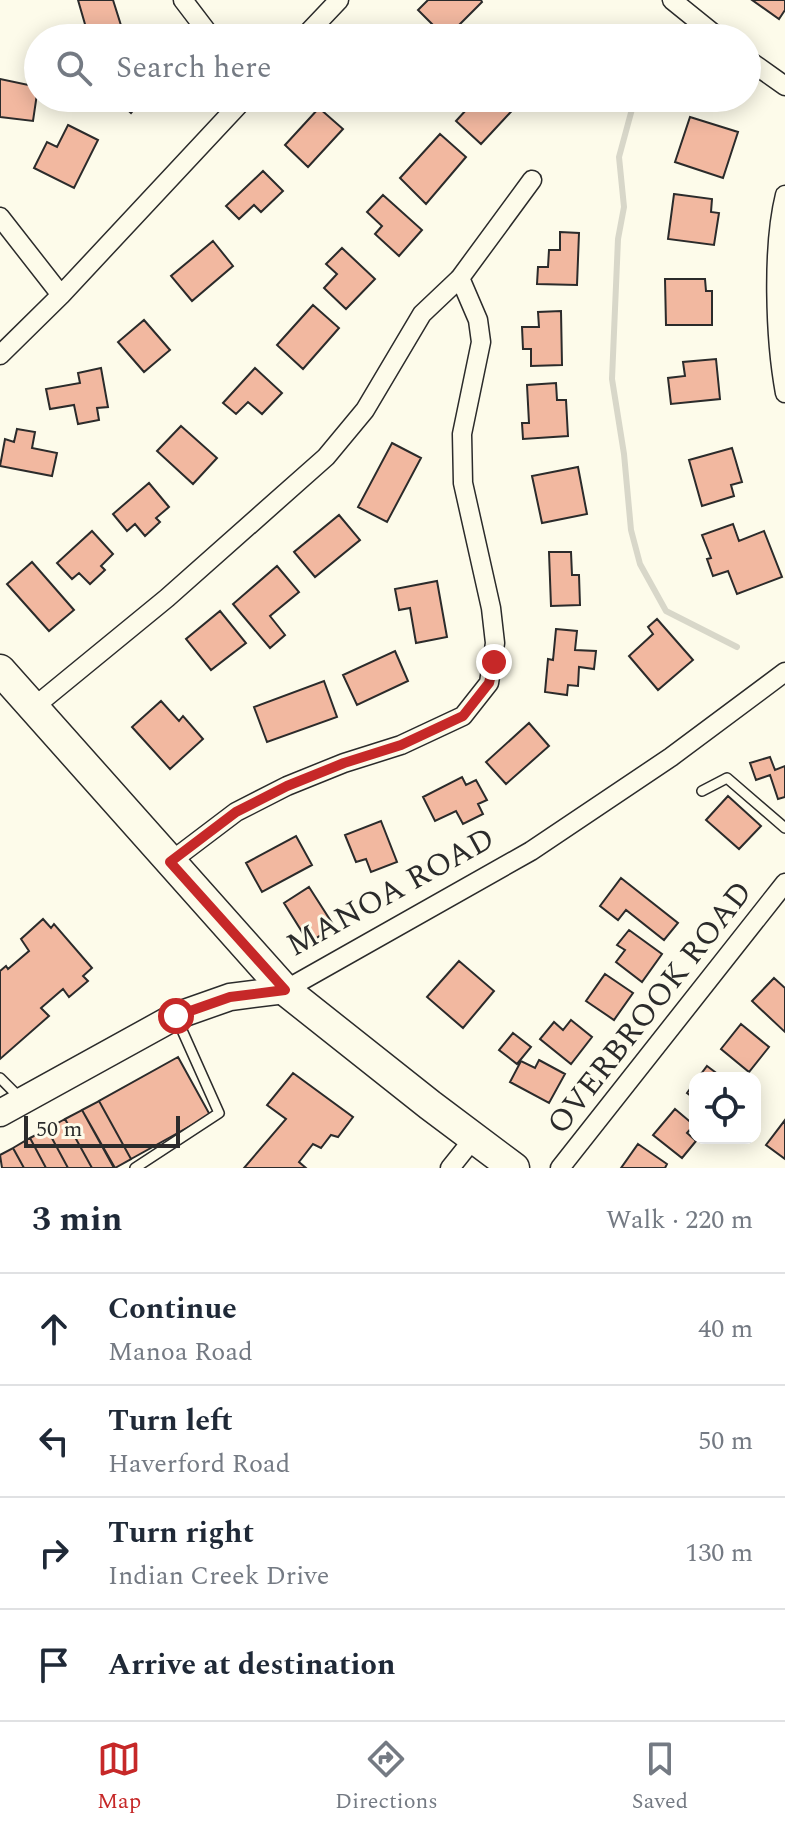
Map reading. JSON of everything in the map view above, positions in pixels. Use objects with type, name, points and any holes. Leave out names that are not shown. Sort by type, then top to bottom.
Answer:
[{"type":"main road","points":[[0,670],[285,990],[514,1168]]},
{"type":"main road","name":"MANOA ROAD","points":[[11,1106],[176,1016],[230,997],[285,990]]},
{"type":"street","points":[[183,0],[201,24]]},
{"type":"street","points":[[316,24],[339,0]]},
{"type":"street","points":[[672,0],[702,24]]},
{"type":"street","points":[[761,69],[785,86]]},
{"type":"street","points":[[0,355],[61,295],[232,112]]},
{"type":"street","points":[[34,707],[167,598],[326,457],[365,410],[422,314],[460,278],[532,180]]},
{"type":"street","points":[[785,195],[780,215],[777,315],[785,393]]},
{"type":"street","points":[[0,217],[61,295]]},
{"type":"street","points":[[170,862],[236,812],[287,786],[401,745],[463,716],[489,683],[495,643],[493,620],[463,483],[462,434],[481,342],[478,320],[460,278]]},
{"type":"street","name":"MANOA ROAD","points":[[285,990],[531,851],[671,757],[785,672]]},
{"type":"street","name":"OVERBROOK ROAD","points":[[560,1168],[785,883]]},
{"type":"street","points":[[450,1168],[474,1138]]},
{"type":"lane","points":[[702,791],[727,778],[785,828]]},
{"type":"lane","points":[[135,1168],[219,1113],[176,1016]]},
{"type":"lane","points":[[0,1078],[11,1106]]},
{"type":"building","points":[[78,0],[113,0],[121,24],[85,24]]},
{"type":"building","points":[[428,0],[482,2],[460,24],[432,24],[418,10]]},
{"type":"building","points":[[752,0],[785,0],[785,10],[779,19]]},
{"type":"building","points":[[0,79],[24,84],[24,112],[34,112],[33,121],[0,117]]},
{"type":"building","points":[[315,112],[324,112],[343,129],[308,167],[285,145]]},
{"type":"building","points":[[464,112],[511,112],[481,144],[456,121]]},
{"type":"building","points":[[690,117],[738,132],[723,178],[675,162]]},
{"type":"building","points":[[68,125],[98,140],[74,188],[34,168],[47,142],[57,147]]},
{"type":"building","points":[[440,134],[466,157],[426,204],[400,178]]},
{"type":"building","points":[[263,171],[283,191],[261,212],[254,205],[239,219],[226,206]]},
{"type":"building","points":[[674,194],[712,199],[711,212],[719,213],[714,245],[668,239]]},
{"type":"building","points":[[383,195],[422,230],[399,256],[375,234],[382,226],[367,212]]},
{"type":"building","points":[[560,232],[579,233],[577,285],[537,284],[538,267],[548,267],[549,250],[560,250]]},
{"type":"building","points":[[213,241],[233,266],[192,301],[171,276]]},
{"type":"building","points":[[342,248],[375,279],[346,309],[324,288],[337,274],[326,264]]},
{"type":"building","points":[[665,279],[705,279],[706,291],[712,291],[712,325],[666,325]]},
{"type":"building","points":[[313,305],[339,328],[303,369],[277,345]]},
{"type":"building","points":[[561,311],[562,365],[531,366],[531,349],[523,349],[522,327],[539,327],[538,312]]},
{"type":"building","points":[[144,320],[170,350],[144,372],[118,342]]},
{"type":"building","points":[[716,359],[720,399],[671,404],[668,378],[685,376],[683,362]]},
{"type":"building","points":[[101,368],[108,407],[97,408],[99,420],[78,424],[74,405],[50,409],[46,389],[80,383],[78,373]]},
{"type":"building","points":[[255,368],[282,393],[262,414],[248,402],[236,414],[223,403]]},
{"type":"building","points":[[556,383],[557,400],[566,400],[568,436],[523,439],[522,423],[529,423],[527,385]]},
{"type":"building","points":[[181,426],[217,458],[193,484],[157,451]]},
{"type":"building","points":[[17,429],[35,432],[32,448],[57,453],[52,476],[0,466],[5,439],[14,442]]},
{"type":"building","points":[[392,443],[421,458],[387,522],[358,507]]},
{"type":"building","points":[[732,448],[742,482],[731,485],[734,496],[702,506],[689,460]]},
{"type":"building","points":[[578,467],[587,514],[542,523],[532,476]]},
{"type":"building","points":[[149,483],[169,507],[156,518],[160,522],[145,536],[135,524],[127,531],[113,514]]},
{"type":"building","points":[[339,515],[360,540],[315,577],[294,552]]},
{"type":"building","points":[[733,524],[739,541],[764,531],[782,577],[737,594],[728,571],[713,576],[707,559],[711,558],[702,535]]},
{"type":"building","points":[[92,531],[113,554],[101,566],[105,570],[90,584],[79,573],[72,579],[57,563]]},
{"type":"building","points":[[549,552],[571,552],[572,575],[579,575],[580,605],[551,606]]},
{"type":"building","points":[[32,562],[74,610],[49,631],[7,584]]},
{"type":"building","points":[[277,566],[299,592],[270,616],[285,635],[270,648],[233,604]]},
{"type":"building","points":[[437,581],[447,637],[416,643],[410,608],[399,610],[395,589]]},
{"type":"building","points":[[220,611],[246,643],[211,670],[186,639]]},
{"type":"building","points":[[657,619],[693,660],[658,690],[629,656],[653,634],[648,627]]},
{"type":"building","points":[[556,629],[577,631],[575,650],[596,651],[594,669],[579,667],[578,686],[568,685],[567,695],[545,692],[548,659],[553,660]]},
{"type":"building","points":[[395,651],[408,681],[357,705],[343,675]]},
{"type":"building","points":[[324,681],[337,717],[267,742],[254,707]]},
{"type":"building","points":[[161,701],[179,721],[183,716],[203,739],[170,769],[132,727]]},
{"type":"building","points":[[529,723],[549,746],[506,784],[486,762]]},
{"type":"building","points":[[770,757],[775,770],[785,766],[785,797],[778,799],[770,775],[756,780],[750,763]]},
{"type":"building","points":[[462,777],[466,785],[476,780],[487,800],[478,804],[483,814],[463,824],[456,811],[435,821],[423,797]]},
{"type":"building","points":[[728,796],[761,826],[739,849],[706,820]]},
{"type":"building","points":[[381,821],[397,862],[371,872],[366,859],[356,862],[345,835]]},
{"type":"building","points":[[296,836],[312,865],[262,892],[246,863]]},
{"type":"building","points":[[621,878],[678,923],[664,940],[626,910],[618,920],[600,906]]},
{"type":"building","points":[[309,887],[334,926],[309,943],[284,903]]},
{"type":"building","points":[[43,919],[51,928],[54,924],[92,968],[83,976],[88,981],[69,997],[63,989],[41,1008],[49,1016],[0,1059],[0,971],[6,966],[8,969],[29,951],[21,939]]},
{"type":"building","points":[[629,930],[662,954],[642,982],[616,962],[625,950],[617,945]]},
{"type":"building","points":[[459,961],[494,991],[463,1028],[427,997]]},
{"type":"building","points":[[605,974],[633,993],[614,1020],[586,1001]]},
{"type":"building","points":[[774,978],[785,988],[785,1032],[752,1001]]},
{"type":"building","points":[[571,1020],[592,1037],[571,1064],[540,1039],[554,1022],[563,1030]]},
{"type":"building","points":[[741,1024],[769,1047],[749,1072],[721,1049]]},
{"type":"building","points":[[513,1033],[531,1047],[517,1064],[499,1050]]},
{"type":"building","points":[[178,1057],[210,1115],[131,1159],[99,1101]]},
{"type":"building","points":[[539,1060],[565,1074],[549,1103],[510,1082],[521,1061],[535,1068]]},
{"type":"building","points":[[293,1073],[353,1117],[338,1137],[331,1135],[321,1148],[313,1144],[299,1162],[306,1168],[244,1168],[286,1119],[267,1105]]},
{"type":"building","points":[[99,1101],[131,1159],[115,1168],[82,1110]]},
{"type":"building","points":[[675,1109],[689,1121],[689,1144],[694,1144],[682,1158],[653,1135]]},
{"type":"building","points":[[82,1110],[114,1168],[92,1168],[65,1119]]},
{"type":"building","points":[[65,1119],[92,1168],[68,1168],[47,1129]]},
{"type":"building","points":[[785,1120],[785,1159],[766,1145]]},
{"type":"building","points":[[47,1129],[68,1168],[46,1168],[30,1138]]},
{"type":"building","points":[[30,1138],[46,1168],[24,1168],[13,1148]]},
{"type":"building","points":[[638,1144],[667,1164],[665,1168],[621,1168]]},
{"type":"building","points":[[13,1148],[24,1168],[2,1168],[0,1155]]},
{"type":"waterway","points":[[631,112],[619,157],[624,207],[618,239],[612,379],[624,454],[631,530],[640,564],[666,611],[737,647]]},
{"type":"route","points":[[176,1016],[230,997],[285,990],[170,862],[236,812],[287,786],[401,745],[463,716],[489,683],[494,662]]}]
